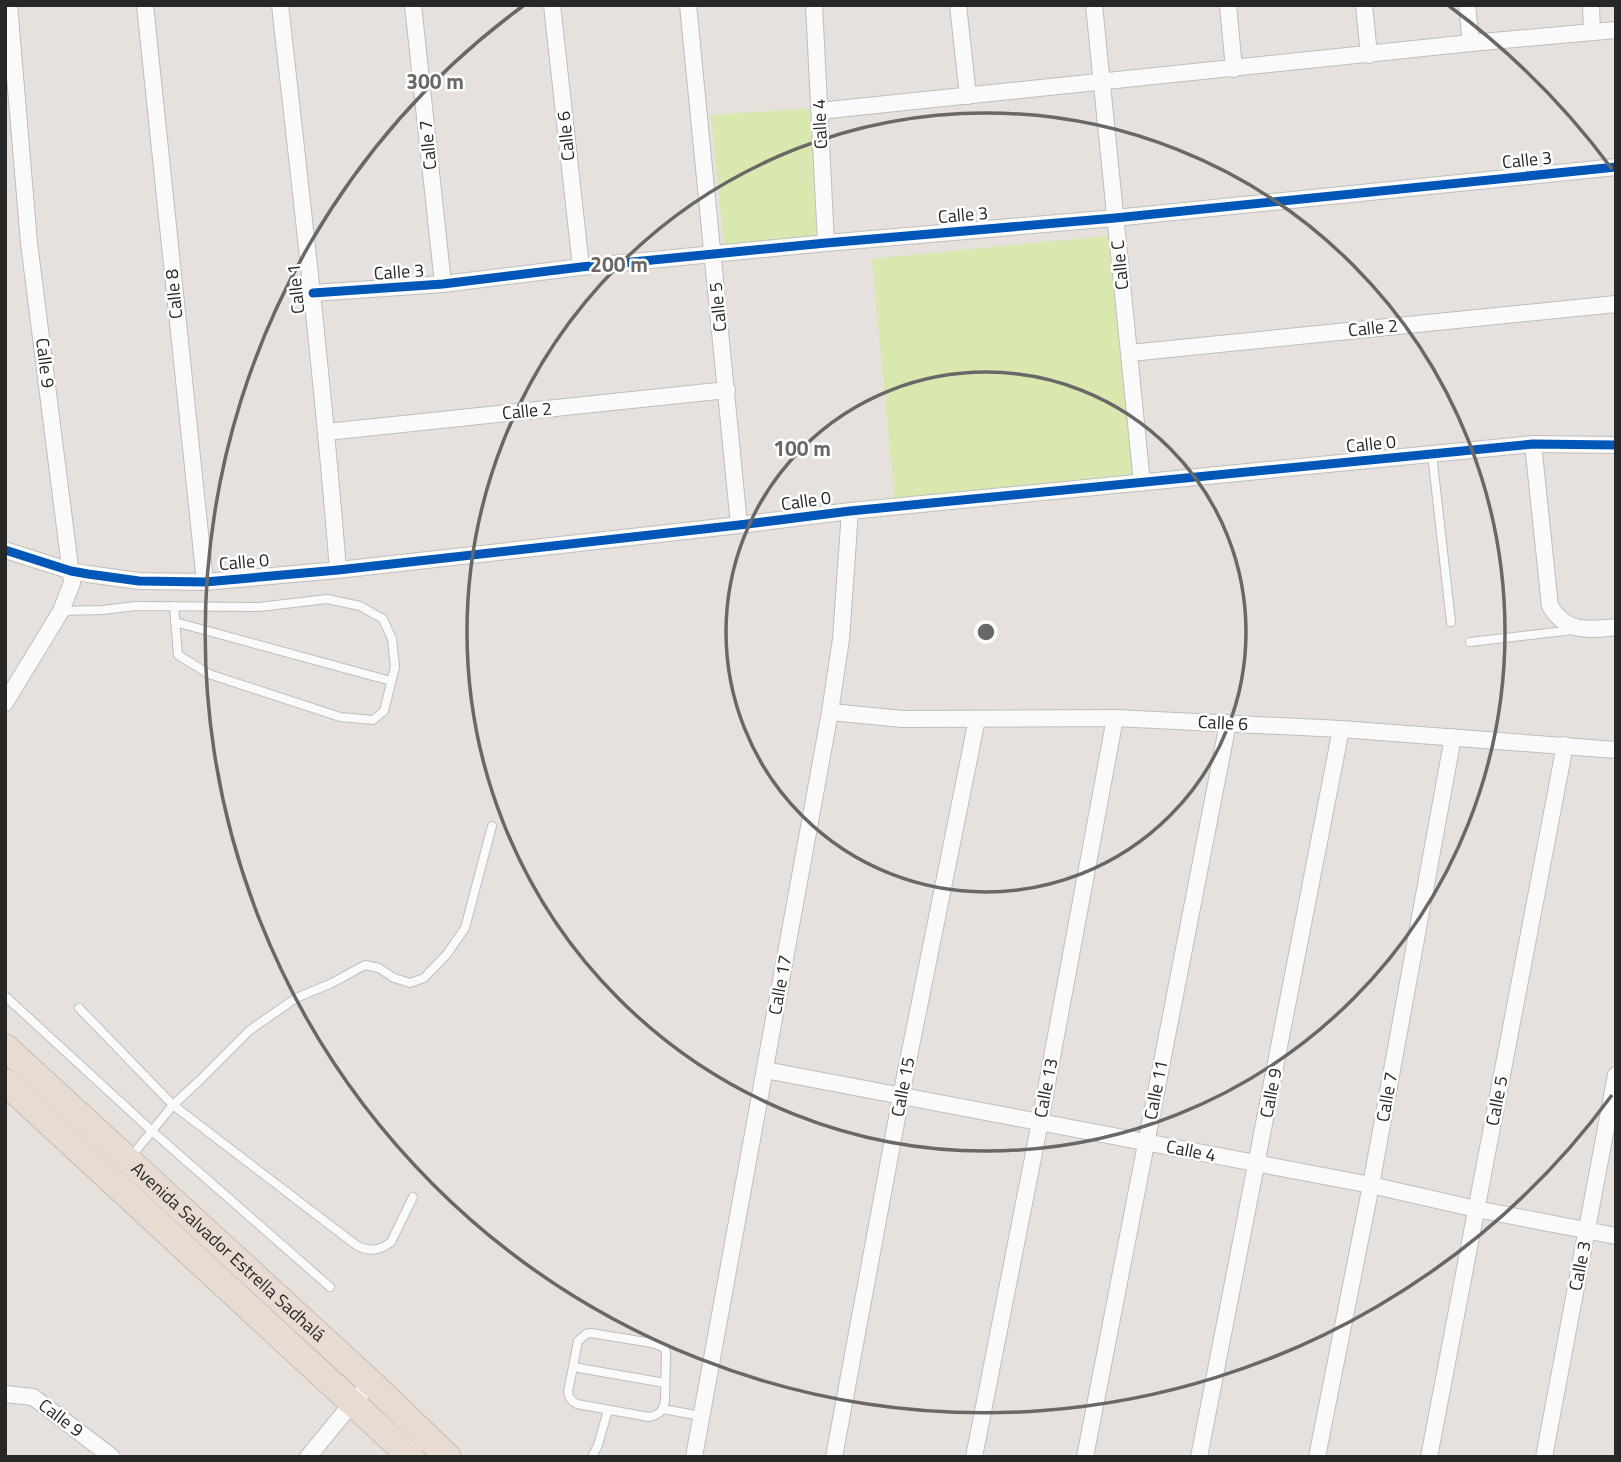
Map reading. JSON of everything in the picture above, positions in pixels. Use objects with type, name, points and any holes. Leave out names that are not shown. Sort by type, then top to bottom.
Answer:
[{"type":"highway","name":"Avenida Salvador Estrella Sadhalá","points":[[5,1047],[129,1160],[362,1392],[402,1453]]},
{"type":"highway","name":"Avenida Salvador Estrella Sadhalá","points":[[5,1082],[362,1392],[448,1457]]},
{"type":"highway","points":[[5,1106],[322,1390],[362,1392]]},
{"type":"street","name":"Calle 9","points":[[5,703],[61,611],[72,583],[29,243],[9,5]]},
{"type":"street","name":"Calle 8","points":[[145,5],[205,582]]},
{"type":"street","name":"Calle 1","points":[[280,5],[313,293],[338,570]]},
{"type":"street","name":"Calle 7","points":[[413,5],[443,284]]},
{"type":"street","name":"Calle 6","points":[[552,5],[581,267]]},
{"type":"street","name":"Calle 5","points":[[688,5],[739,525]]},
{"type":"street","name":"Calle 4","points":[[814,5],[826,243]]},
{"type":"street","points":[[958,5],[968,96]]},
{"type":"street","name":"Calle C","points":[[1094,5],[1142,483]]},
{"type":"street","points":[[1228,5],[1234,69]]},
{"type":"street","points":[[1364,5],[1369,55]]},
{"type":"street","points":[[1466,5],[1471,43]]},
{"type":"street","points":[[1591,5],[1592,32]]},
{"type":"street","points":[[820,111],[1616,30]]},
{"type":"street","name":"Calle 3","points":[[313,293],[443,284],[581,267],[1115,218],[1616,167]]},
{"type":"street","name":"Calle 2","points":[[1130,353],[1616,304]]},
{"type":"street","name":"Calle 2","points":[[327,432],[727,390]]},
{"type":"street","name":"Calle 0","points":[[5,550],[71,571],[139,580],[205,582],[338,570],[850,511],[1533,444],[1616,445]]},
{"type":"street","points":[[1533,444],[1550,606],[1561,620],[1571,626],[1583,629],[1616,627]]},
{"type":"street","name":"Calle 17","points":[[694,1457],[830,712],[841,639],[850,511]]},
{"type":"street","name":"Calle 6","points":[[830,712],[903,719],[1115,718],[1228,723],[1616,750]]},
{"type":"street","name":"Calle 13","points":[[974,1457],[1115,718]]},
{"type":"street","name":"Calle 15","points":[[834,1457],[901,1096],[977,719]]},
{"type":"street","name":"Calle 11","points":[[1084,1457],[1228,723]]},
{"type":"street","name":"Calle 9","points":[[1199,1457],[1341,729]]},
{"type":"street","name":"Calle 7","points":[[1317,1457],[1371,1185],[1453,737]]},
{"type":"street","name":"Calle 5","points":[[1429,1457],[1565,745]]},
{"type":"street","name":"Calle 4","points":[[765,1070],[1371,1185],[1616,1236]]},
{"type":"street","name":"Calle 3","points":[[1544,1457],[1616,1075]]},
{"type":"street","points":[[308,1457],[362,1392]]},
{"type":"street","name":"Calle 9","points":[[5,1394],[33,1397],[112,1457]]},
{"type":"lane","points":[[1432,454],[1451,622]]},
{"type":"lane","points":[[61,611],[136,606],[174,606],[259,607],[327,599],[360,606],[383,619],[391,639],[394,667],[384,711],[373,720],[340,717],[209,674],[178,655],[174,606]]},
{"type":"lane","points":[[174,622],[391,681]]},
{"type":"lane","points":[[1470,642],[1583,629]]},
{"type":"lane","points":[[129,1160],[173,1105],[250,1030],[296,998],[365,965],[379,968],[394,978],[410,983],[425,978],[447,954],[465,928],[492,826]]},
{"type":"lane","points":[[5,996],[152,1131],[330,1287]]},
{"type":"lane","points":[[79,1009],[173,1105],[362,1248],[375,1250],[391,1242],[413,1197]]},
{"type":"lane","points":[[591,1333],[663,1347],[666,1352],[666,1383],[663,1409],[649,1417],[577,1404],[569,1398],[568,1392],[579,1341],[591,1333]]},
{"type":"lane","points":[[573,1367],[666,1383]]},
{"type":"lane","points":[[663,1409],[701,1416]]},
{"type":"lane","points":[[592,1457],[608,1410]]},
{"type":"green space","points":[[817,108],[825,246],[725,256],[711,115]]},
{"type":"green space","points":[[1115,235],[1138,479],[895,505],[872,259]]},
{"type":"cycle path","points":[[313,293],[443,284],[581,267],[1115,218],[1616,167]]},
{"type":"cycle path","points":[[5,550],[88,574],[139,581],[205,582],[338,570],[850,511],[1533,444],[1616,445]]}]
